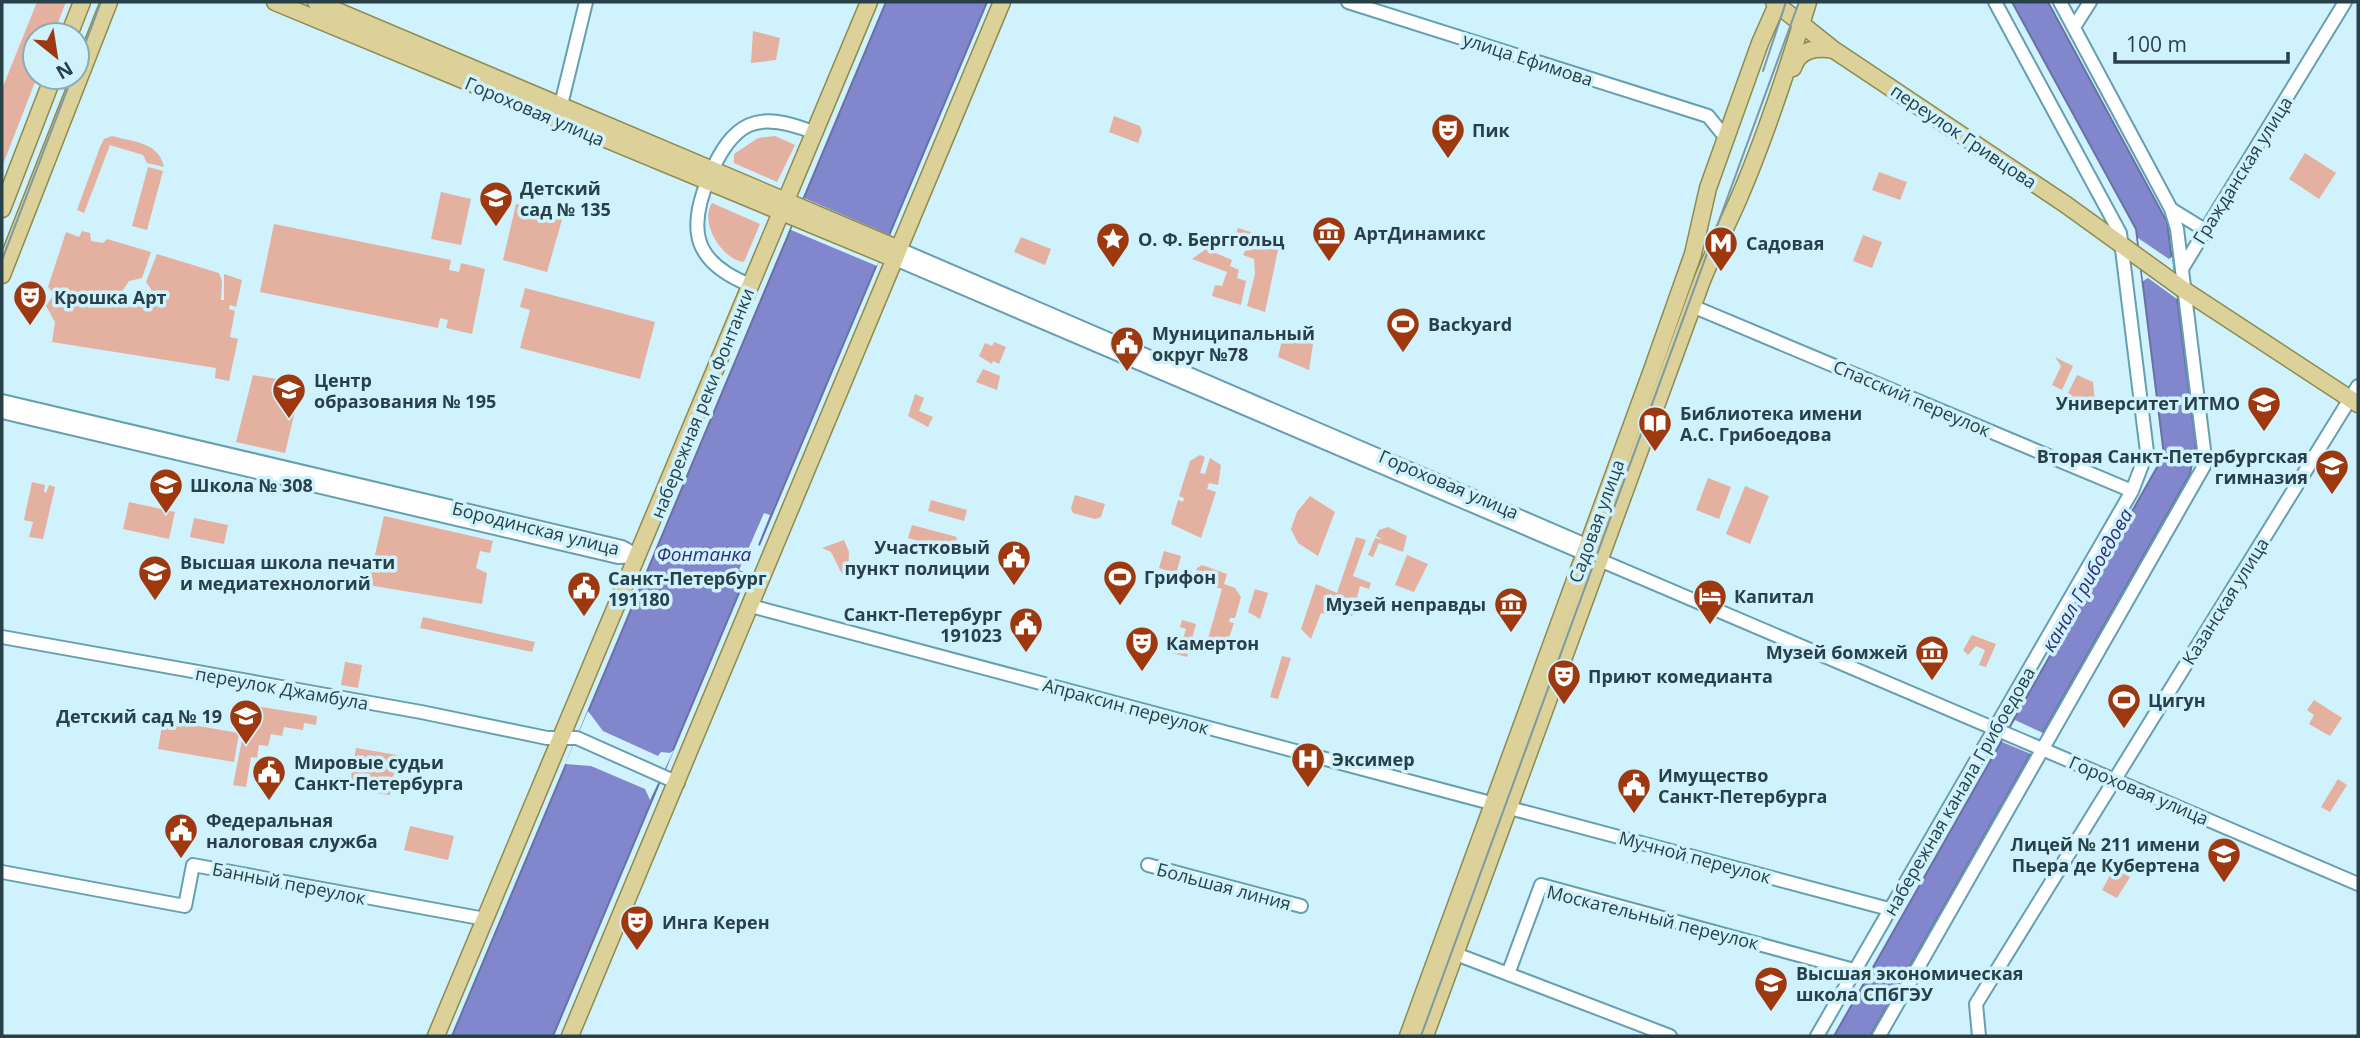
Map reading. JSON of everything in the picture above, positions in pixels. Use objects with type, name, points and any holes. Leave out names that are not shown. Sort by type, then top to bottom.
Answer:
[{"type":"main road","points":[[75,21],[82,2]]},
{"type":"main road","points":[[2,275],[108,2]]},
{"type":"main road","name":"Гороховая улица","points":[[275,2],[559,112],[891,251]]},
{"type":"main road","name":"Гороховая улица","points":[[316,2],[559,112]]},
{"type":"main road","name":"набережная реки Фонтанки","points":[[436,1036],[485,919],[569,738],[638,556],[750,285],[791,209],[815,133],[869,2]]},
{"type":"main road","points":[[570,1036],[751,606],[891,251],[1002,2]]},
{"type":"main road","name":"Садовая улица","points":[[1783,8],[1808,2]]},
{"type":"main road","name":"Садовая улица","points":[[1501,805],[1601,557],[1692,306],[1719,237],[1739,199],[1788,67],[1783,8]]},
{"type":"main road","name":"Садовая улица","points":[[1425,1036],[1448,951],[1501,805],[1585,549],[1693,254],[1708,188],[1738,103],[1783,8]]},
{"type":"main road","name":"переулок Гривцова","points":[[1783,8],[1834,50],[2140,257],[2180,279]]},
{"type":"main road","points":[[1778,94],[1787,83],[1795,61],[1804,53],[1815,48],[1834,50]]},
{"type":"main road","points":[[2,209],[48,91]]},
{"type":"main road","points":[[2180,279],[2356,396]]},
{"type":"main road","name":"Садовая улица","points":[[1408,1036],[1448,951]]},
{"type":"street","points":[[559,112],[586,2]]},
{"type":"street","name":"улица Ефимова","points":[[1348,2],[1708,116]]},
{"type":"street","name":"набережная канала Грибоедова","points":[[1817,1036],[1889,909],[2002,728],[2132,491],[2147,452],[2120,233],[1995,2]]},
{"type":"street","points":[[1879,1036],[2041,745],[2204,466],[2206,458],[2180,279],[2177,229],[2171,209],[2060,2]]},
{"type":"street","points":[[2074,27],[2090,2]]},
{"type":"street","name":"Гражданская улица","points":[[2180,279],[2205,230],[2345,2]]},
{"type":"street","points":[[1726,138],[1708,116],[1727,112],[1738,103]]},
{"type":"street","points":[[750,285],[721,269],[698,239],[696,213],[710,175],[727,142],[748,124],[781,121],[815,133]]},
{"type":"street","points":[[2171,209],[2205,230]]},
{"type":"street","name":"Гороховая улица","points":[[891,251],[1601,557],[2358,878]]},
{"type":"street","name":"Спасский переулок","points":[[1692,306],[2132,491]]},
{"type":"street","name":"Казанская улица","points":[[1979,1036],[1976,1004],[2356,396]]},
{"type":"street","name":"Бородинская улица","points":[[2,401],[622,547],[638,556]]},
{"type":"street","name":"Бородинская улица","points":[[2,412],[618,558],[638,556]]},
{"type":"street","name":"Апраксин переулок","points":[[751,606],[1501,805]]},
{"type":"street","name":"переулок Джамбула","points":[[2,638],[421,712],[547,738],[569,738],[678,783]]},
{"type":"street","name":"Гороховая улица","points":[[2116,777],[2358,884]]},
{"type":"street","name":"Мучной переулок","points":[[1501,805],[1889,909]]},
{"type":"street","name":"Банный переулок","points":[[2,872],[185,906],[193,865],[485,919]]},
{"type":"street","name":"Большая линия","points":[[1148,865],[1301,906]]},
{"type":"street","name":"Москательный переулок","points":[[1508,974],[1541,885],[1854,970]]},
{"type":"street","points":[[1448,951],[1670,1036]]},
{"type":"shaded area","points":[[37,2],[66,2],[59,21],[29,21]]},
{"type":"shaded area","points":[[753,31],[780,38],[776,60],[751,63]]},
{"type":"shaded area","points":[[21,42],[21,91],[32,91],[2,167],[2,89]]},
{"type":"shaded area","points":[[1114,116],[1140,126],[1142,132],[1138,143],[1109,132]]},
{"type":"shaded area","points":[[112,136],[151,148],[157,152],[164,167],[147,163],[143,155],[110,145],[84,213],[77,210],[100,147],[104,139]]},
{"type":"shaded area","points":[[775,136],[795,145],[777,182],[734,163],[734,154],[758,138]]},
{"type":"shaded area","points":[[2305,153],[2336,173],[2319,199],[2289,179]]},
{"type":"shaded area","points":[[148,167],[163,171],[147,230],[132,226]]},
{"type":"shaded area","points":[[1879,172],[1907,182],[1900,200],[1872,190]]},
{"type":"shaded area","points":[[441,192],[471,199],[461,245],[431,239]]},
{"type":"shaded area","points":[[712,203],[760,224],[744,262],[728,255],[715,239],[708,220]]},
{"type":"shaded area","points":[[516,204],[563,216],[547,272],[503,260]]},
{"type":"shaded area","points":[[274,224],[451,260],[449,270],[459,272],[461,263],[485,269],[472,334],[446,328],[448,320],[440,318],[438,328],[260,292]]},
{"type":"shaded area","points":[[1238,228],[1269,238],[1237,247],[1232,245]]},
{"type":"shaded area","points":[[82,231],[90,233],[91,241],[103,243],[107,239],[151,252],[142,278],[129,281],[121,293],[126,305],[144,307],[151,299],[151,289],[146,282],[157,254],[219,273],[222,281],[221,300],[224,300],[224,274],[242,280],[236,307],[230,305],[229,309],[235,311],[230,337],[238,339],[229,381],[215,378],[216,368],[52,342],[55,322],[46,306],[54,294],[48,287],[66,232],[79,237]]},
{"type":"shaded area","points":[[1863,235],[1882,242],[1872,268],[1853,261]]},
{"type":"shaded area","points":[[1021,237],[1051,249],[1045,265],[1014,252]]},
{"type":"shaded area","points":[[1266,247],[1278,250],[1265,312],[1247,306],[1255,274],[1254,259],[1243,255],[1245,251]]},
{"type":"shaded area","points":[[1206,249],[1232,260],[1230,266],[1239,270],[1237,278],[1246,281],[1241,305],[1212,296],[1215,285],[1222,286],[1227,272],[1192,259]]},
{"type":"shaded area","points":[[525,288],[655,322],[640,379],[520,348],[530,310],[520,307]]},
{"type":"shaded area","points":[[1284,332],[1313,344],[1309,370],[1278,357]]},
{"type":"shaded area","points":[[994,342],[1006,347],[999,364],[993,361],[992,364],[979,356],[985,343],[992,346]]},
{"type":"shaded area","points":[[2055,357],[2073,366],[2062,390],[2052,385],[2061,366]]},
{"type":"shaded area","points":[[983,369],[1000,376],[997,390],[976,382]]},
{"type":"shaded area","points":[[253,375],[303,383],[300,395],[289,394],[286,409],[295,411],[285,453],[236,442]]},
{"type":"shaded area","points":[[2077,375],[2093,382],[2095,404],[2089,407],[2071,399],[2073,396],[2068,393]]},
{"type":"shaded area","points":[[915,394],[924,398],[919,411],[933,417],[928,427],[908,416]]},
{"type":"shaded area","points":[[1200,455],[1205,457],[1200,473],[1205,474],[1210,458],[1221,465],[1218,485],[1209,483],[1207,489],[1216,492],[1201,538],[1171,524],[1178,500],[1183,502],[1184,498],[1179,496],[1190,461]]},
{"type":"shaded area","points":[[1708,478],[1731,487],[1719,519],[1696,510]]},
{"type":"shaded area","points":[[32,482],[45,485],[46,493],[49,485],[55,487],[43,539],[29,537],[33,522],[24,520]]},
{"type":"shaded area","points":[[1745,486],[1769,496],[1750,544],[1726,534]]},
{"type":"shaded area","points":[[1075,495],[1105,504],[1101,517],[1095,519],[1073,513],[1071,508]]},
{"type":"shaded area","points":[[1310,496],[1335,512],[1318,556],[1298,543],[1291,529],[1297,512]]},
{"type":"shaded area","points":[[931,500],[967,510],[964,521],[928,511]]},
{"type":"shaded area","points":[[129,502],[175,512],[169,539],[123,529]]},
{"type":"shaded area","points":[[384,516],[493,541],[490,553],[480,551],[476,568],[487,573],[482,604],[368,585]]},
{"type":"shaded area","points":[[194,518],[228,525],[224,544],[190,537]]},
{"type":"shaded area","points":[[912,525],[957,537],[953,551],[908,538]]},
{"type":"shaded area","points":[[1388,527],[1407,536],[1403,552],[1379,543],[1373,557],[1368,555],[1375,538],[1383,540],[1376,536],[1379,530]]},
{"type":"shaded area","points":[[1356,537],[1366,540],[1353,576],[1371,583],[1369,589],[1360,586],[1352,616],[1321,613],[1311,639],[1301,629],[1316,584],[1337,593]]},
{"type":"shaded area","points":[[844,540],[849,552],[848,574],[842,574],[831,552],[822,548]]},
{"type":"shaded area","points":[[1164,551],[1181,556],[1176,574],[1159,568]]},
{"type":"shaded area","points":[[1407,555],[1428,564],[1414,592],[1395,585]]},
{"type":"shaded area","points":[[1202,565],[1227,574],[1224,584],[1235,588],[1241,597],[1235,618],[1230,618],[1229,622],[1234,623],[1227,644],[1208,639],[1222,589],[1194,580],[1197,568]]},
{"type":"shaded area","points":[[1255,589],[1268,593],[1260,619],[1248,612]]},
{"type":"shaded area","points":[[423,617],[535,642],[532,652],[420,628]]},
{"type":"shaded area","points":[[1182,620],[1196,624],[1187,657],[1172,653],[1174,643],[1181,645],[1186,629],[1180,627]]},
{"type":"shaded area","points":[[1972,635],[1996,644],[1986,667],[1979,665],[1985,650],[1976,646],[1968,655],[1963,650]]},
{"type":"shaded area","points":[[1282,656],[1291,658],[1278,699],[1270,697]]},
{"type":"shaded area","points":[[345,662],[362,665],[358,688],[341,685]]},
{"type":"shaded area","points":[[2314,700],[2342,718],[2330,736],[2309,724],[2314,715],[2307,710]]},
{"type":"shaded area","points":[[249,705],[317,716],[316,725],[304,723],[303,730],[284,727],[282,736],[271,734],[268,746],[259,745],[257,758],[251,757],[246,787],[233,785]]},
{"type":"shaded area","points":[[163,720],[239,733],[234,762],[158,749]]},
{"type":"shaded area","points":[[356,748],[397,755],[390,795],[349,789]]},
{"type":"shaded area","points":[[2338,779],[2347,785],[2330,812],[2321,807]]},
{"type":"shaded area","points":[[410,826],[454,836],[448,860],[404,850]]},
{"type":"shaded area","points":[[2114,868],[2130,877],[2117,898],[2102,890]]},
{"type":"water","name":"Фонтанка","points":[[886,2],[987,2],[553,1036],[452,1036]]},
{"type":"water","name":"канал Грибоедова","points":[[2012,2],[2048,2],[2167,222],[2196,444],[2190,474],[1870,1036],[1834,1036],[2164,455],[2136,229]]},
{"type":"pier","points":[[804,198],[890,235],[877,266],[791,230]]},
{"type":"pier","points":[[2138,238],[2169,259],[2172,257],[2177,299],[2148,278],[2143,281]]},
{"type":"pier","points":[[764,513],[770,515],[758,545],[763,547],[752,572],[747,573],[739,570]]},
{"type":"pier","points":[[588,711],[603,731],[658,756],[661,752],[670,753],[674,750],[650,800],[645,789],[591,766],[565,764]]},
{"type":"pier","points":[[2015,720],[2043,733],[2031,754],[2002,742]]},
{"type":"tram line","points":[[91,28],[101,2]]},
{"type":"tram line","points":[[1763,71],[1786,2]]},
{"type":"tram line","points":[[1421,1036],[1799,2]]},
{"type":"tram line","points":[[2,260],[67,91]]},
{"type":"place","name":"Пик","points":[[1448,160]]},
{"type":"place","name":"Детский сад № 135","points":[[496,228]]},
{"type":"place","name":"АртДинамикс","points":[[1329,263]]},
{"type":"place","name":"О. Ф. Берггольц","points":[[1113,269]]},
{"type":"place","name":"Садовая","points":[[1721,273]]},
{"type":"place","name":"Крошка Арт","points":[[30,327]]},
{"type":"place","name":"Backyard","points":[[1403,354]]},
{"type":"place","name":"Муниципальный округ №78","points":[[1127,373]]},
{"type":"place","name":"Центр образования № 195","points":[[289,420]]},
{"type":"place","name":"Университет ИТМО","points":[[2264,433]]},
{"type":"place","name":"Библиотека имени А.С. Грибоедова","points":[[1655,453]]},
{"type":"place","name":"Вторая Санкт-Петербургская гимназия","points":[[2332,496]]},
{"type":"place","name":"Школа № 308","points":[[166,515]]},
{"type":"place","name":"Участковый пункт полиции","points":[[1014,587]]},
{"type":"place","name":"Высшая школа печати и медиатехнологий","points":[[155,602]]},
{"type":"place","name":"Грифон","points":[[1120,607]]},
{"type":"place","name":"Санкт-Петербург 191180","points":[[584,618]]},
{"type":"place","name":"Капитал","points":[[1710,626]]},
{"type":"place","name":"Музей неправды","points":[[1511,634]]},
{"type":"place","name":"Санкт-Петербург 191023","points":[[1026,654]]},
{"type":"place","name":"Камертон","points":[[1142,673]]},
{"type":"place","name":"Музей бомжей","points":[[1932,682]]},
{"type":"place","name":"Приют комедианта","points":[[1564,706]]},
{"type":"place","name":"Цигун","points":[[2124,730]]},
{"type":"place","name":"Детский сад № 19","points":[[246,746]]},
{"type":"place","name":"Эксимер","points":[[1308,789]]},
{"type":"place","name":"Мировые судьи Санкт-Петербурга","points":[[269,802]]},
{"type":"place","name":"Имущество Санкт-Петербурга","points":[[1634,815]]},
{"type":"place","name":"Федеральная налоговая служба","points":[[181,860]]},
{"type":"place","name":"Лицей № 211 имени Пьера де Кубертена","points":[[2224,884]]},
{"type":"place","name":"Инга Керен","points":[[637,952]]},
{"type":"place","name":"Высшая экономическая школа СПбГЭУ","points":[[1771,1013]]}]
